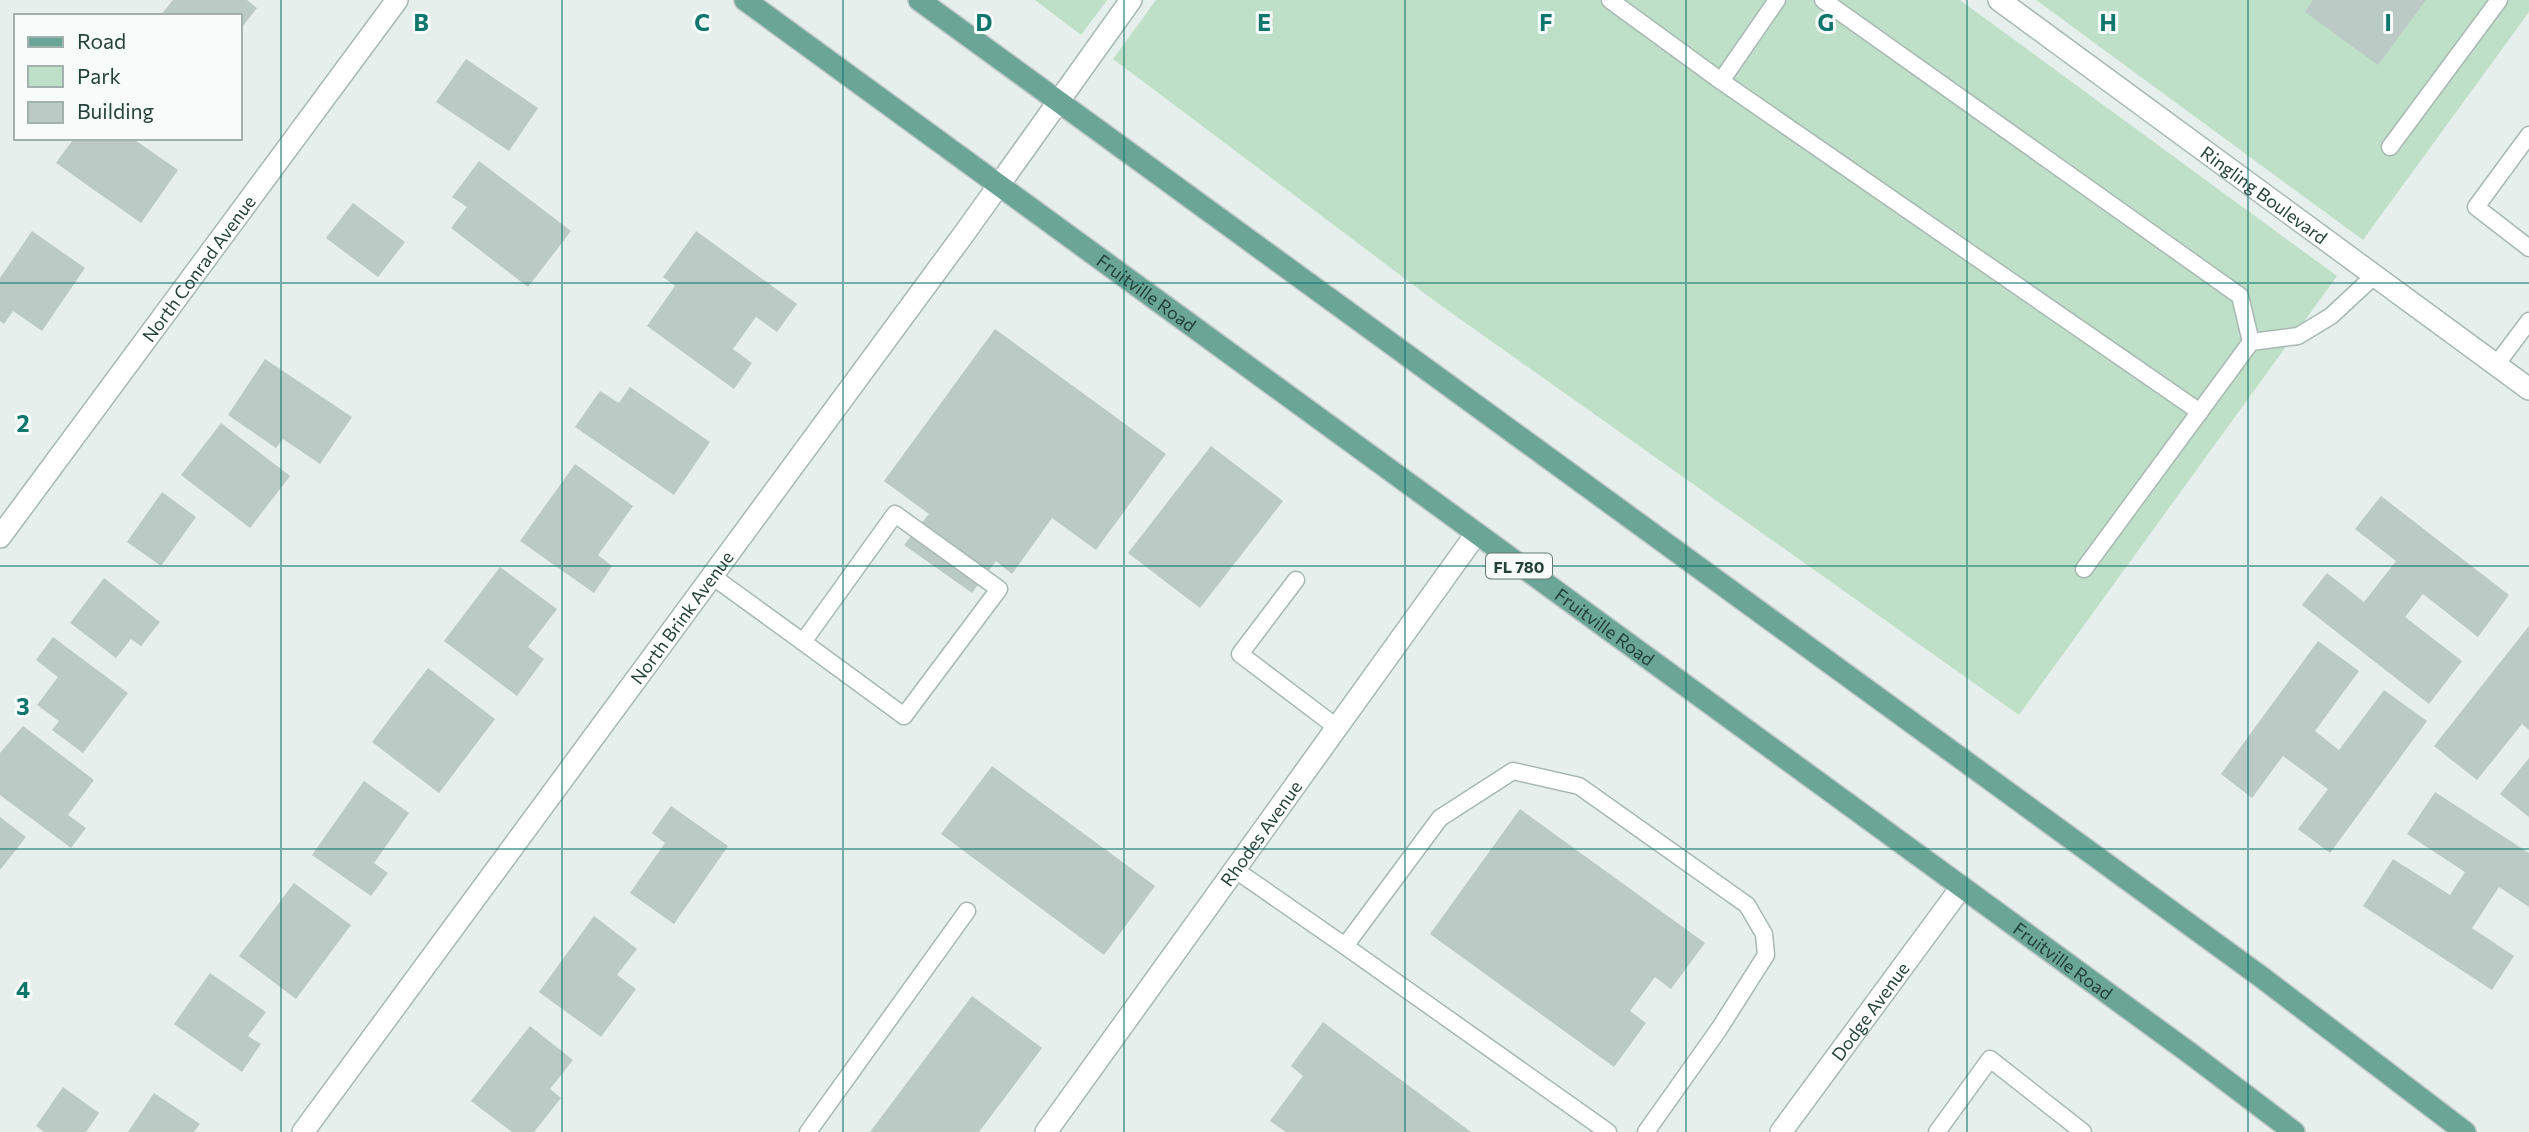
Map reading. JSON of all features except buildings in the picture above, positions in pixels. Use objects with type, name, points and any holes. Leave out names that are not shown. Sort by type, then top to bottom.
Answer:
[{"type":"main road","name":"Fruitville Road","points":[[745,0],[2191,1054],[2294,1132]]},
{"type":"main road","points":[[919,0],[2260,976],[2465,1132]]},
{"type":"street","name":"North Conrad Avenue","points":[[0,537],[397,0]]},
{"type":"street","name":"North Brink Avenue","points":[[303,1132],[1000,185],[1131,0]]},
{"type":"street","name":"Ringling Boulevard","points":[[1999,0],[2529,389]]},
{"type":"street","name":"Rhodes Avenue","points":[[1046,1132],[1335,726],[1476,534]]},
{"type":"street","name":"Dodge Avenue","points":[[1781,1132],[1960,888]]},
{"type":"lane","points":[[1610,0],[1721,81],[2200,412]]},
{"type":"lane","points":[[1721,81],[1777,0]]},
{"type":"lane","points":[[1824,0],[2240,296],[2251,342]]},
{"type":"lane","points":[[2390,147],[2499,0]]},
{"type":"lane","points":[[2529,135],[2476,206],[2529,248]]},
{"type":"lane","points":[[2084,569],[2251,342],[2298,335],[2331,316],[2374,276]]},
{"type":"lane","points":[[2496,365],[2529,321]]},
{"type":"lane","points":[[712,576],[904,716],[999,589],[895,514],[803,642]]},
{"type":"lane","points":[[1296,580],[1240,654],[1335,726]]},
{"type":"lane","points":[[1345,946],[1440,818],[1513,771],[1579,786],[1747,905],[1764,934],[1766,955],[1720,1029],[1646,1132]]},
{"type":"lane","points":[[1234,869],[1608,1132]]},
{"type":"lane","points":[[808,1132],[967,911]]},
{"type":"lane","points":[[1937,1132],[1990,1059],[2083,1132]]},
{"type":"green space","points":[[1035,0],[1107,0],[1081,35]]},
{"type":"green space","points":[[1156,0],[1960,0],[2337,276],[2019,715],[1436,302],[1113,59]]},
{"type":"green space","points":[[2036,0],[2529,0],[2529,12],[2363,240]]}]
